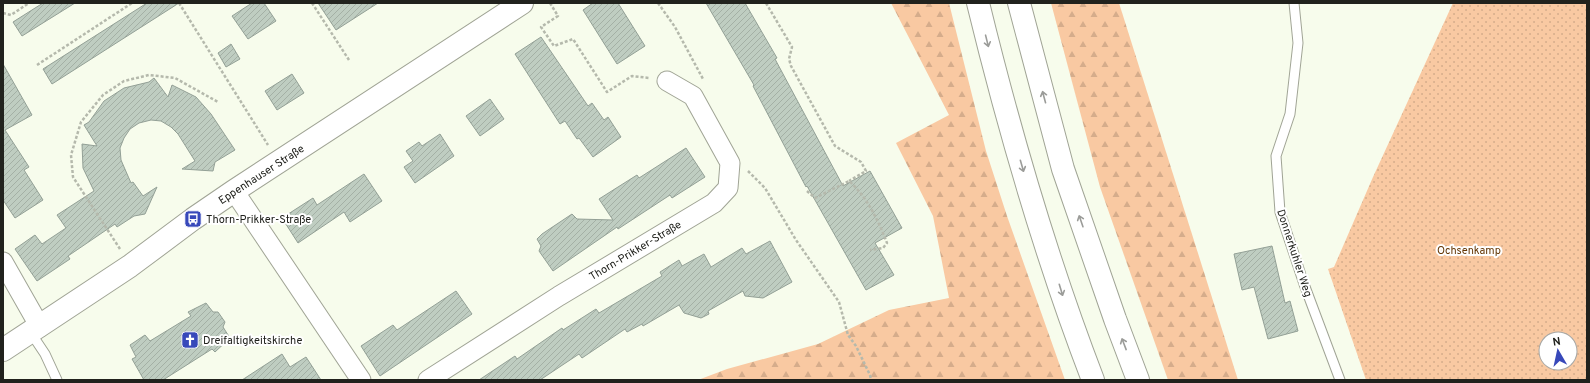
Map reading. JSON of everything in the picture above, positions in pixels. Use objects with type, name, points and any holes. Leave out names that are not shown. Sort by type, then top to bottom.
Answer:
[{"type":"main road","name":"Eppenhauser Straße","points":[[3,350],[130,266],[193,219],[234,191],[522,3]]},
{"type":"main road","points":[[978,3],[990,53],[1025,177],[1070,321],[1093,380]]},
{"type":"main road","points":[[1019,3],[1063,169],[1115,319],[1138,380]]},
{"type":"street","name":"Thorn-Prikker-Straße","points":[[428,380],[560,296],[714,203],[728,188],[730,163],[693,96],[667,81]]},
{"type":"street","points":[[234,191],[361,380]]},
{"type":"street","points":[[3,262],[35,330]]},
{"type":"lane","name":"Donnerkuhler Weg","points":[[1294,3],[1298,43],[1291,106],[1290,114],[1276,156],[1280,212],[1304,284],[1340,380]]},
{"type":"lane","points":[[35,330],[57,380]]},
{"type":"path","points":[[3,13],[10,15],[30,3]]},
{"type":"path","points":[[37,65],[132,3]]},
{"type":"path","points":[[179,3],[279,162]]},
{"type":"path","points":[[317,3],[313,4],[349,60]]},
{"type":"path","points":[[550,3],[558,16],[541,27],[554,46],[573,39],[607,92],[632,76],[667,81]]},
{"type":"path","points":[[658,3],[675,27],[705,83]]},
{"type":"path","points":[[766,3],[792,47],[789,59],[791,66],[835,146],[861,162],[866,171],[815,198],[807,191]]},
{"type":"path","points":[[130,266],[73,177],[71,156],[81,122],[103,95],[124,81],[149,75],[175,78],[218,102]]},
{"type":"path","points":[[744,167],[765,188],[796,240],[839,302],[848,335],[856,346],[871,380]]},
{"type":"path","points":[[849,181],[866,200],[887,242],[883,248],[870,250]]},
{"type":"green space","points":[[891,3],[949,3],[986,151],[1007,216],[1065,380],[698,380],[727,369],[818,344],[889,310],[949,298],[933,216],[896,143],[949,115]]},
{"type":"green space","points":[[1051,3],[1119,3],[1238,380],[1168,380],[1100,187]]},
{"type":"green space","name":"Ochsenkamp","points":[[1453,3],[1587,3],[1587,380],[1366,380],[1328,269],[1334,267],[1373,177]]},
{"type":"building","points":[[43,3],[75,3],[22,36],[13,22]]},
{"type":"building","points":[[147,3],[179,3],[52,84],[43,69]]},
{"type":"building","points":[[252,3],[264,3],[276,21],[248,39],[232,16]]},
{"type":"building","points":[[318,3],[378,3],[336,30]]},
{"type":"building","points":[[593,3],[618,3],[645,46],[617,64],[583,10]]},
{"type":"building","points":[[706,3],[745,3],[777,58],[775,59],[843,186],[870,171],[902,228],[875,243],[894,275],[866,290],[807,186],[806,187],[753,86],[754,85]]},
{"type":"building","points":[[541,37],[588,106],[592,103],[604,120],[608,117],[621,137],[593,157],[579,138],[577,139],[565,121],[560,124],[515,54]]},
{"type":"building","points":[[231,44],[240,59],[226,67],[218,53]]},
{"type":"building","points":[[3,64],[32,115],[5,130],[29,167],[24,170],[43,200],[15,218],[3,200]]},
{"type":"building","points":[[292,74],[304,93],[277,110],[265,91]]},
{"type":"building","points":[[154,78],[168,97],[172,85],[196,97],[211,114],[235,150],[215,162],[213,171],[182,169],[195,161],[178,134],[171,127],[161,121],[151,120],[139,123],[130,129],[120,148],[121,160],[131,183],[133,182],[143,196],[157,187],[145,214],[134,216],[117,227],[115,224],[68,256],[70,259],[37,281],[15,249],[35,235],[42,244],[66,228],[57,215],[94,191],[83,168],[82,144],[97,146],[84,125],[89,122],[104,101],[124,88],[149,82]]},
{"type":"building","points":[[490,99],[504,119],[480,136],[466,116]]},
{"type":"building","points":[[440,134],[454,156],[415,183],[404,167],[413,161],[406,151],[419,142],[422,146]]},
{"type":"building","points":[[686,148],[705,177],[672,198],[670,195],[618,229],[617,227],[553,271],[539,251],[541,246],[537,239],[542,234],[572,214],[577,219],[613,220],[599,199],[637,175],[639,178]]},
{"type":"building","points":[[364,174],[382,201],[350,222],[344,212],[298,243],[282,218],[313,198],[317,205]]},
{"type":"building","points":[[770,241],[792,282],[763,298],[745,296],[743,291],[708,311],[709,314],[701,318],[684,313],[679,305],[643,326],[642,324],[627,332],[625,329],[582,358],[579,354],[540,380],[479,380],[515,356],[517,359],[562,328],[563,330],[596,309],[599,313],[662,276],[660,272],[679,260],[682,266],[704,254],[711,267],[742,248],[746,254]]},
{"type":"building","points":[[1272,246],[1285,303],[1290,301],[1298,331],[1268,339],[1254,287],[1242,290],[1234,254]]},
{"type":"building","points":[[456,291],[472,314],[380,376],[361,346],[393,325],[397,330]]},
{"type":"building","name":"Dreifaltigkeitskirche","points":[[206,303],[213,312],[218,312],[225,322],[223,327],[230,338],[215,352],[212,349],[163,380],[144,380],[132,359],[136,357],[130,345],[145,335],[150,341],[191,316],[188,312]]},
{"type":"building","points":[[282,354],[290,367],[306,357],[321,380],[242,380]]},
{"type":"place","name":"Thorn-Prikker-Straße","points":[[193,219]]},
{"type":"place","name":"Dreifaltigkeitskirche","points":[[190,340]]}]
